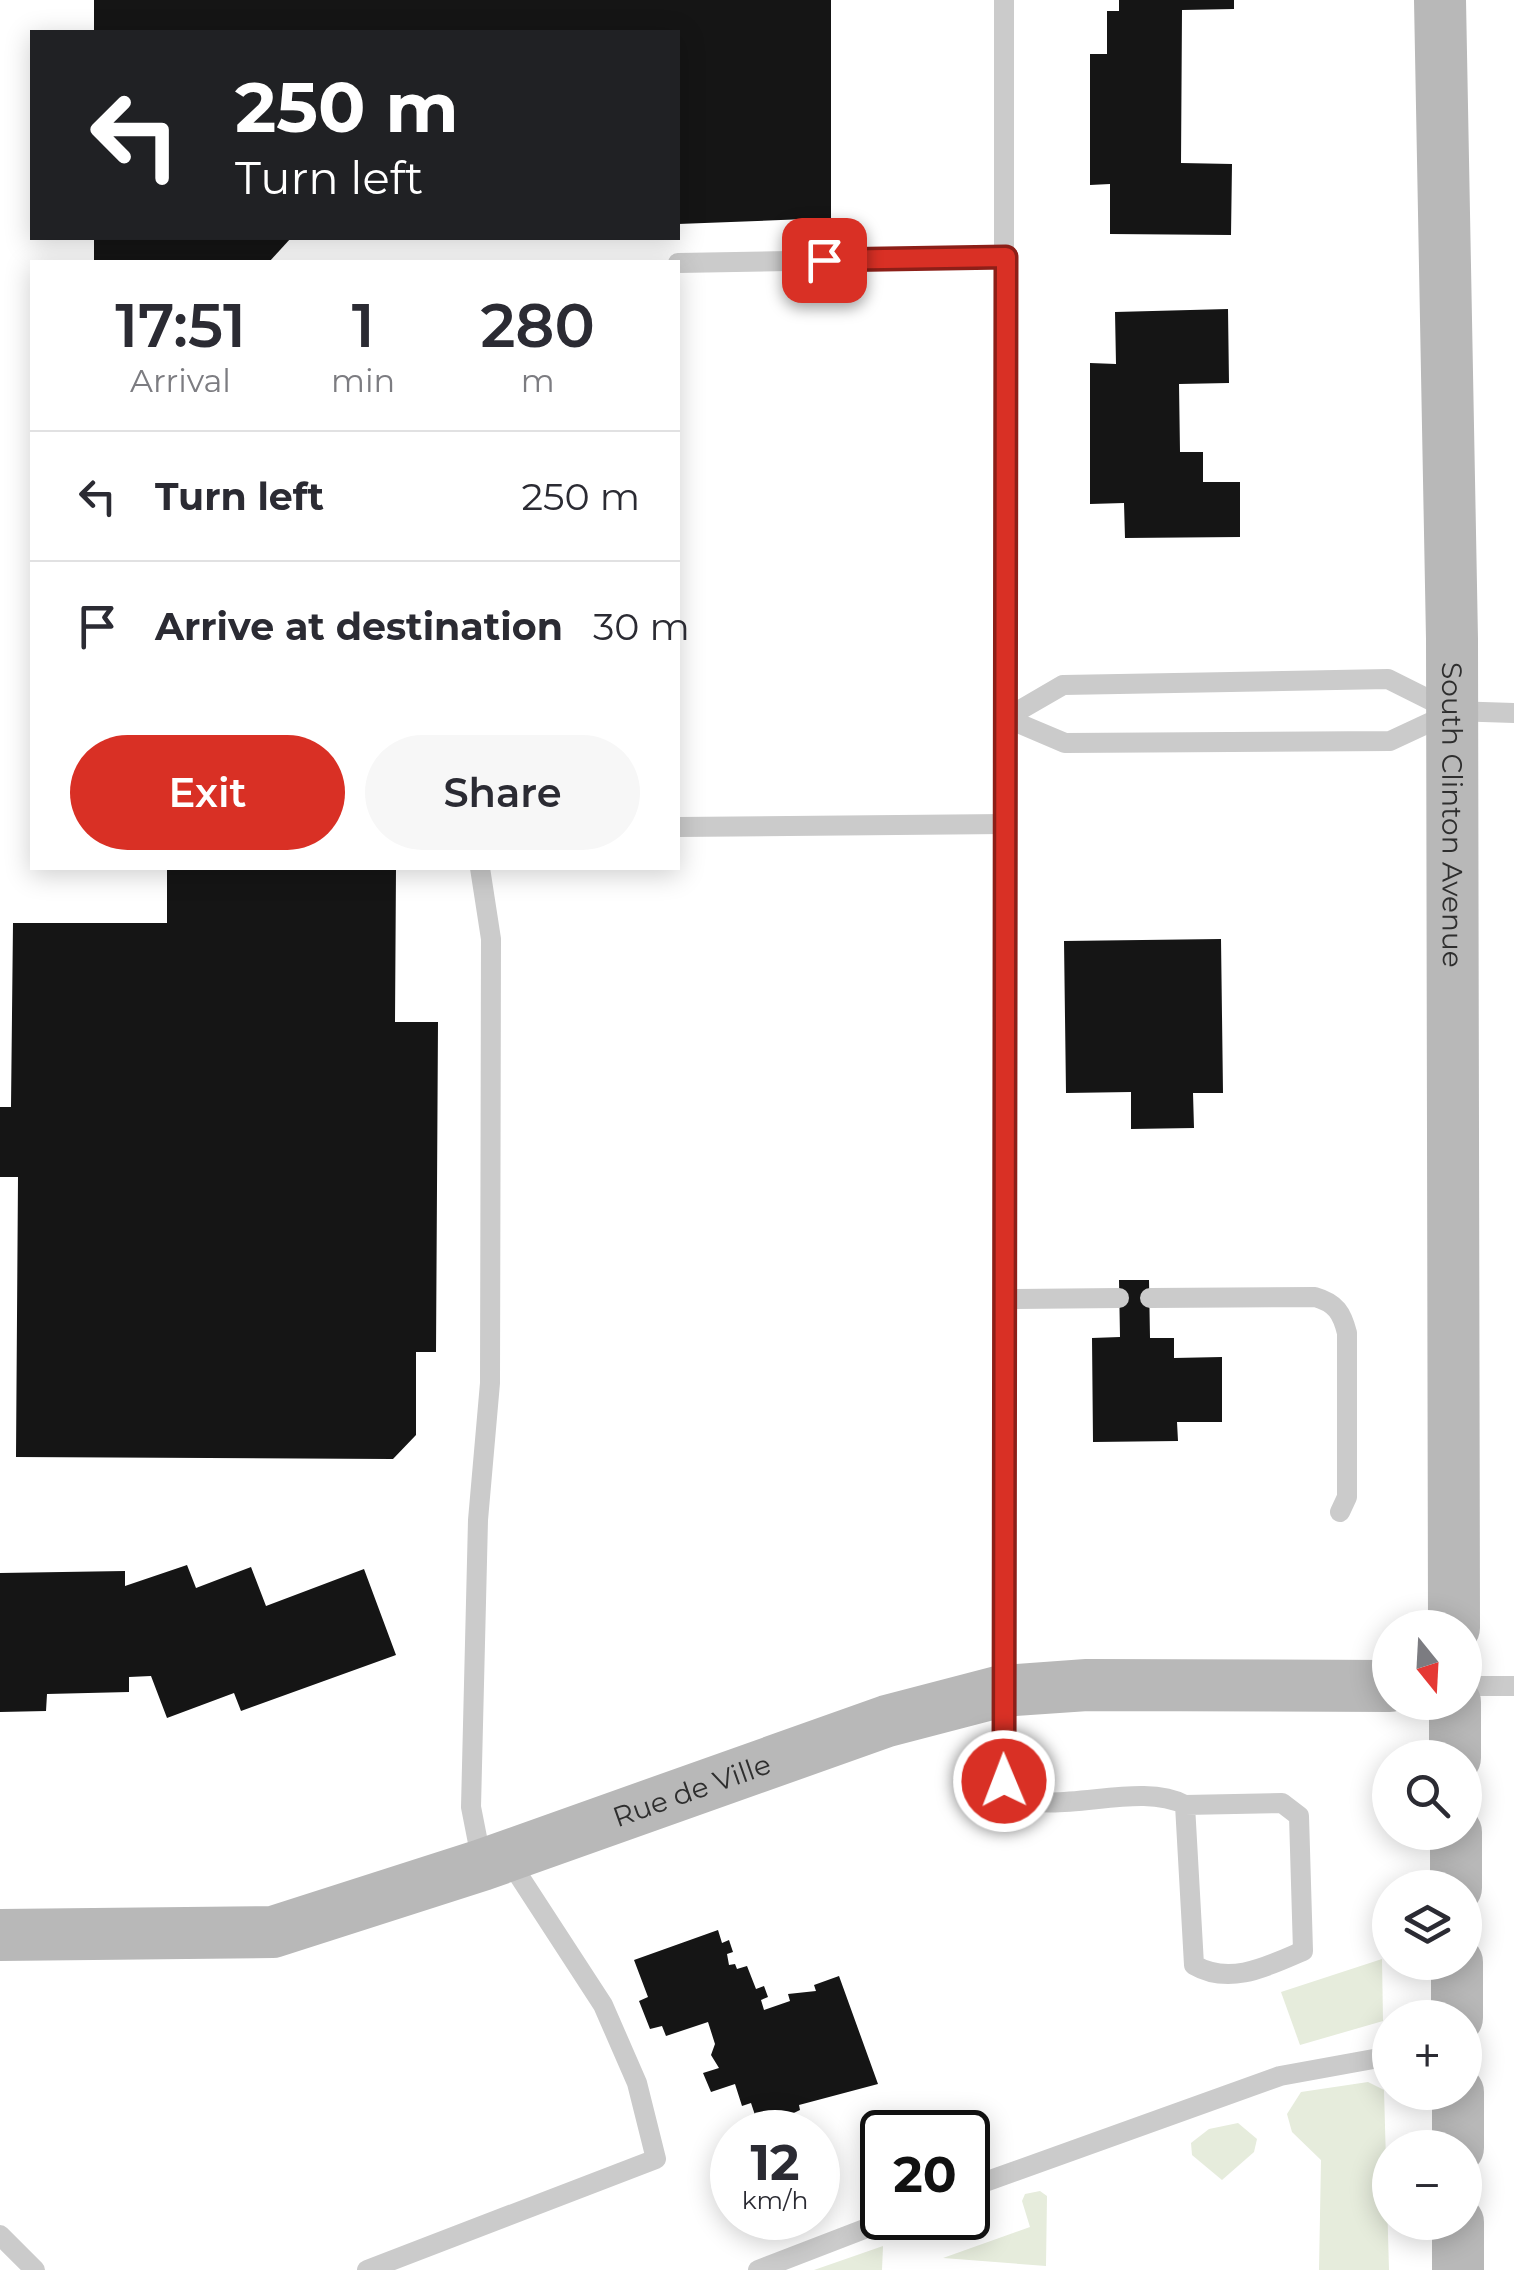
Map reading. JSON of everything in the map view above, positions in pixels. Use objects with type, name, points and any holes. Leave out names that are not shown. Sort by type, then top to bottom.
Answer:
[{"type":"street","name":"South Clinton Avenue","points":[[1440,0],[1452,712],[1454,1610]]},
{"type":"street","name":"Rue de Ville","points":[[0,1935],[273,1932],[494,1860],[887,1721],[1002,1691],[1088,1685],[1372,1686]]},
{"type":"street","points":[[1458,2240],[1458,2270]]},
{"type":"lane","points":[[1004,0],[1004,1781],[1012,1798],[1029,1803],[1132,1798],[1176,1800],[1185,1806],[1282,1802],[1294,1808],[1299,1816],[1303,1952],[1248,1974],[1204,1971],[1194,1965],[1185,1806]]},
{"type":"lane","points":[[680,262],[1006,257]]},
{"type":"lane","points":[[1006,718],[1064,685],[1369,679],[1388,679],[1452,712]]},
{"type":"lane","points":[[1006,718],[1065,743],[1390,741],[1452,712],[1514,712]]},
{"type":"lane","points":[[680,827],[1005,824]]},
{"type":"lane","points":[[367,2270],[656,2159],[638,2083],[603,2004],[494,1860],[471,1807],[478,1520],[490,1383],[491,939],[480,870]]},
{"type":"lane","points":[[1150,1298],[1314,1297],[1330,1301],[1342,1314],[1348,1334],[1347,1497],[1340,1512]]},
{"type":"lane","points":[[1004,1300],[1119,1298]]},
{"type":"lane","points":[[1482,1686],[1514,1686]]},
{"type":"lane","points":[[990,2180],[1280,2076],[1372,2059]]},
{"type":"lane","points":[[758,2270],[860,2231]]},
{"type":"lane","points":[[0,2235],[35,2270]]},
{"type":"green space","points":[[1372,1962],[1372,1980],[1382,1980],[1383,2000],[1372,2000],[1372,2024],[1300,2045],[1281,1992]]},
{"type":"green space","points":[[1372,2084],[1372,2110],[1385,2110],[1385,2130],[1372,2130],[1372,2240],[1388,2240],[1389,2270],[1319,2270],[1321,2160],[1292,2132],[1287,2114],[1301,2092]]},
{"type":"green space","points":[[1238,2123],[1257,2139],[1254,2152],[1222,2180],[1192,2155],[1191,2143],[1209,2129]]},
{"type":"green space","points":[[1040,2191],[1047,2196],[1046,2266],[943,2258],[1030,2227],[1022,2201],[1025,2194]]},
{"type":"green space","points":[[883,2246],[882,2270],[814,2270]]},
{"type":"building","points":[[94,0],[831,0],[831,218],[680,224],[680,30],[94,30]]},
{"type":"building","points":[[1119,0],[1234,0],[1234,9],[1182,10],[1181,163],[1232,164],[1231,235],[1110,234],[1110,184],[1090,185],[1090,54],[1107,54],[1107,11],[1119,11]]},
{"type":"building","points":[[94,240],[289,240],[271,260],[94,260]]},
{"type":"building","points":[[1228,309],[1229,383],[1179,384],[1180,452],[1203,452],[1203,482],[1240,482],[1240,537],[1125,538],[1124,503],[1090,504],[1090,363],[1116,364],[1115,312]]},
{"type":"building","points":[[167,870],[396,870],[395,1022],[438,1022],[436,1352],[416,1352],[416,1435],[393,1459],[16,1457],[18,1177],[0,1177],[0,1107],[11,1107],[13,923],[167,923]]},
{"type":"building","points":[[1221,939],[1223,1093],[1193,1093],[1194,1128],[1131,1129],[1131,1092],[1066,1093],[1064,941]]},
{"type":"building","points":[[1119,1280],[1149,1280],[1150,1338],[1174,1338],[1174,1358],[1222,1357],[1222,1422],[1177,1422],[1178,1441],[1093,1442],[1092,1338],[1120,1337]]},
{"type":"building","points":[[187,1565],[196,1588],[251,1567],[266,1606],[364,1569],[396,1655],[241,1711],[234,1693],[167,1718],[151,1676],[129,1677],[129,1692],[47,1694],[46,1711],[0,1712],[0,1573],[125,1571],[125,1586]]},
{"type":"building","points":[[718,1930],[722,1943],[729,1940],[733,1952],[727,1954],[729,1965],[735,1964],[737,1969],[747,1966],[756,1989],[764,1986],[768,1997],[761,2000],[764,2010],[790,2001],[788,1994],[816,1991],[814,1985],[839,1976],[878,2084],[799,2105],[800,2110],[753,2110],[751,2103],[742,2106],[735,2084],[711,2092],[703,2073],[719,2068],[711,2055],[715,2044],[708,2022],[666,2036],[662,2026],[650,2029],[639,2001],[648,1997],[634,1960]]},
{"type":"route","points":[[824,260],[1006,257],[1004,1781]]}]
